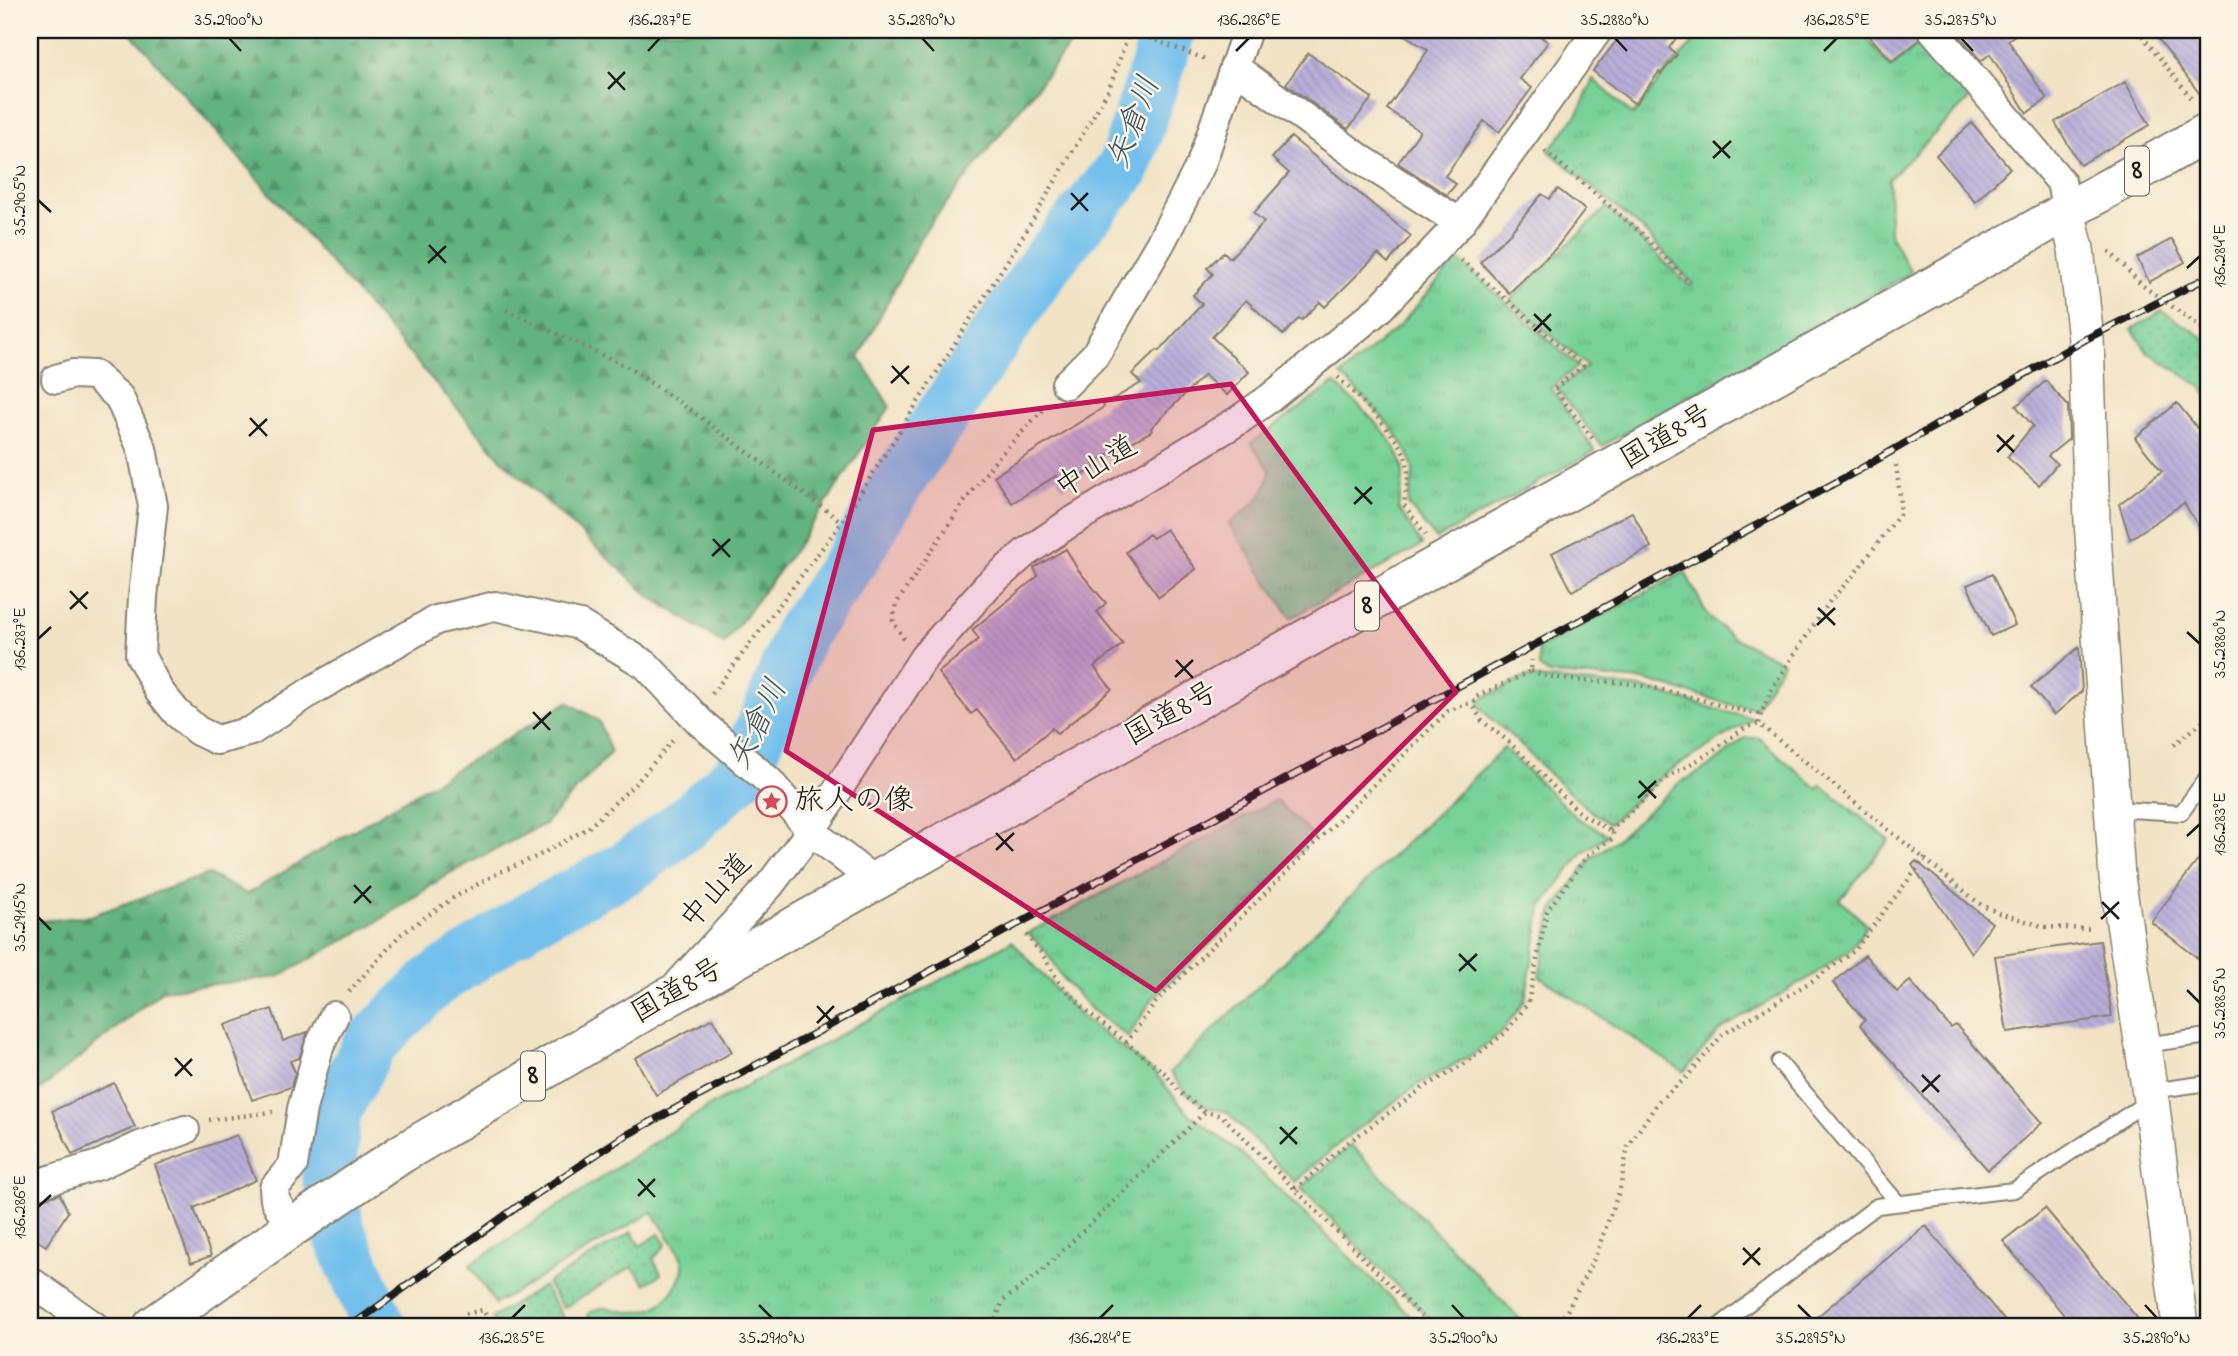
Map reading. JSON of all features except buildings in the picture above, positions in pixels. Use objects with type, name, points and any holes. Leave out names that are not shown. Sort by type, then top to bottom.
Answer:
[{"type":"highway","name":"国道8号","points":[[153,1326],[401,1154],[665,999],[2067,211],[2204,121]]},
{"type":"street","points":[[1066,384],[1095,355],[1161,242],[1201,164],[1226,65],[1247,30]]},
{"type":"street","name":"中山道","points":[[665,999],[769,886],[811,831],[924,657],[988,585],[1026,553],[1068,524],[1236,422],[1270,398],[1379,309],[1451,233],[1598,30]]},
{"type":"street","points":[[1933,30],[2061,183],[2076,249],[2086,339],[2092,521],[2112,809],[2109,884],[2125,932],[2150,1095],[2180,1326]]},
{"type":"street","points":[[1226,65],[1364,161],[1451,233]]},
{"type":"street","points":[[56,379],[73,374],[94,374],[119,397],[142,449],[153,506],[140,655],[159,691],[177,713],[198,731],[217,740],[251,731],[313,690],[436,620],[495,606],[580,625],[646,665],[697,719],[769,781],[811,831],[875,881]]},
{"type":"street","points":[[769,886],[772,920],[777,936]]},
{"type":"street","points":[[295,1225],[275,1200],[274,1188],[293,1165],[302,1108],[319,1047],[334,1016]]},
{"type":"street","points":[[30,1186],[100,1165],[140,1146],[185,1130]]},
{"type":"street","points":[[30,1281],[94,1326]]},
{"type":"lane","points":[[2112,809],[2180,813],[2208,776]]},
{"type":"lane","points":[[2142,1045],[2208,1036]]},
{"type":"lane","points":[[1779,1062],[1898,1203]]},
{"type":"lane","points":[[1719,1326],[1877,1206],[2014,1190],[2150,1095],[2208,1083]]},
{"type":"path","points":[[334,1016],[344,998],[400,935],[453,898],[588,828],[638,781],[697,719],[842,522],[1035,216],[1109,89],[1130,30],[1226,65]]},
{"type":"path","points":[[2138,30],[2204,121]]},
{"type":"path","points":[[1525,134],[1640,232],[1689,282]]},
{"type":"path","points":[[1451,233],[1583,366],[1554,388],[1614,467]]},
{"type":"path","points":[[2076,249],[2106,248],[2143,286],[2208,332]]},
{"type":"path","points":[[506,310],[625,366],[695,413],[842,522]]},
{"type":"path","points":[[1321,358],[1391,435],[1405,456],[1408,471],[1404,505],[1447,561]]},
{"type":"path","points":[[924,657],[899,635],[892,621],[897,604],[962,505],[995,461],[1066,384]]},
{"type":"path","points":[[1759,724],[1761,714],[1788,662],[1830,601],[1853,576],[1899,515],[1901,503],[1896,465]]},
{"type":"path","points":[[1531,671],[1532,660]]},
{"type":"path","points":[[1294,1189],[1349,1142],[1423,1088],[1466,1063],[1505,1033],[1528,1003],[1547,912],[1587,856],[1612,838],[1613,832],[1581,814],[1508,742],[1482,722],[1473,706],[1476,697],[1531,671],[1547,677],[1643,685],[1729,709],[1761,714]]},
{"type":"path","points":[[1126,1043],[1156,1002],[1448,711],[1475,701]]},
{"type":"path","points":[[2174,745],[2208,717]]},
{"type":"path","points":[[1610,831],[1668,777],[1708,754],[1746,727],[1759,724]]},
{"type":"path","points":[[1759,724],[1981,905],[2045,927],[2125,932]]},
{"type":"path","points":[[1553,1326],[1566,1313],[1595,1257],[1620,1189],[1628,1146],[1660,1101],[1687,1077],[1723,1035],[1812,981],[1854,951],[1925,858]]},
{"type":"path","points":[[1026,935],[1043,955],[1059,982],[1091,1015],[1166,1074],[1179,1092],[1205,1112],[1222,1116],[1431,1326]]},
{"type":"path","points":[[185,1130],[212,1119],[302,1108]]},
{"type":"path","points":[[993,1326],[1003,1301],[1041,1272],[1205,1112]]},
{"type":"path","points":[[462,1326],[464,1314],[483,1310],[492,1326]]},
{"type":"highlighted area","points":[[1231,384],[1456,692],[1156,991],[786,751],[873,430]]},
{"type":"green space","points":[[128,30],[1081,30],[922,235],[859,357],[890,407],[796,548],[724,644],[649,596],[503,461]]},
{"type":"green space","points":[[1706,30],[1860,30],[1891,67],[1926,38],[1974,94],[1889,179],[1890,234],[1911,273],[1602,446],[1557,389],[1587,366],[1510,300],[1607,207],[1690,286],[1693,284],[1642,229],[1549,151],[1579,112],[1593,79],[1633,115],[1669,68]]},
{"type":"green space","points":[[1457,259],[1578,366],[1551,388],[1595,451],[1436,539],[1408,505],[1413,472],[1404,446],[1385,420],[1341,375],[1400,325]]},
{"type":"green space","points":[[2162,311],[2208,340],[2208,396],[2200,386],[2147,351],[2132,329]]},
{"type":"green space","points":[[1335,383],[1378,425],[1396,450],[1403,475],[1398,508],[1422,545],[1291,618],[1229,524],[1256,502],[1268,480],[1270,470],[1251,443]]},
{"type":"green space","points":[[1685,572],[1708,616],[1732,637],[1783,662],[1756,708],[1733,705],[1644,680],[1549,674],[1539,667],[1538,648]]},
{"type":"green space","points":[[1526,677],[1642,688],[1754,718],[1666,773],[1609,824],[1569,793],[1488,717],[1478,704],[1483,698]]},
{"type":"green space","points":[[568,702],[599,721],[611,752],[545,824],[450,873],[377,922],[278,977],[163,990],[30,1098],[30,922],[90,916],[208,874],[247,894]]},
{"type":"green space","points":[[1745,738],[1759,738],[1818,789],[1821,785],[1889,840],[1840,900],[1867,925],[1852,948],[1812,976],[1720,1030],[1684,1072],[1539,976],[1552,912],[1591,858],[1616,840],[1679,783],[1709,767]]},
{"type":"green space","points":[[1504,748],[1577,818],[1608,835],[1583,852],[1542,906],[1525,1000],[1501,1033],[1472,1055],[1419,1084],[1345,1138],[1295,1182],[1227,1112],[1207,1107],[1185,1092],[1170,1072]]},
{"type":"green space","points":[[1276,800],[1314,837],[1240,915],[1153,998],[1128,1037],[1092,1010],[1063,979],[1046,951],[1028,933]]},
{"type":"green space","points":[[1012,941],[1079,1015],[1155,1073],[1187,1112],[1242,1154],[1421,1326],[594,1326],[587,1315],[594,1311],[600,1308],[626,1312],[653,1309],[665,1300],[678,1282],[683,1269],[682,1259],[652,1212],[495,1304],[470,1265],[706,1108]]},
{"type":"green space","points":[[1351,1145],[1527,1326],[1436,1326],[1301,1188]]},
{"type":"green space","points":[[632,1232],[640,1246],[659,1234],[666,1245],[653,1259],[661,1274],[646,1284],[632,1267],[563,1308],[547,1283]]},
{"type":"green space","points":[[543,1286],[569,1326],[497,1326],[492,1318]]},
{"type":"waterway","name":"矢倉川","points":[[379,1326],[337,1227],[329,1175],[334,1112],[370,1044],[434,981],[531,918],[628,867],[687,823],[740,774],[770,712],[800,634],[854,556],[899,480],[1048,260],[1124,168],[1169,30]]},
{"type":"railway","points":[[351,1326],[517,1207],[621,1138],[1857,471],[2086,339],[2208,277]]},
{"type":"place","name":"旅人の像","points":[[771,802]]}]
